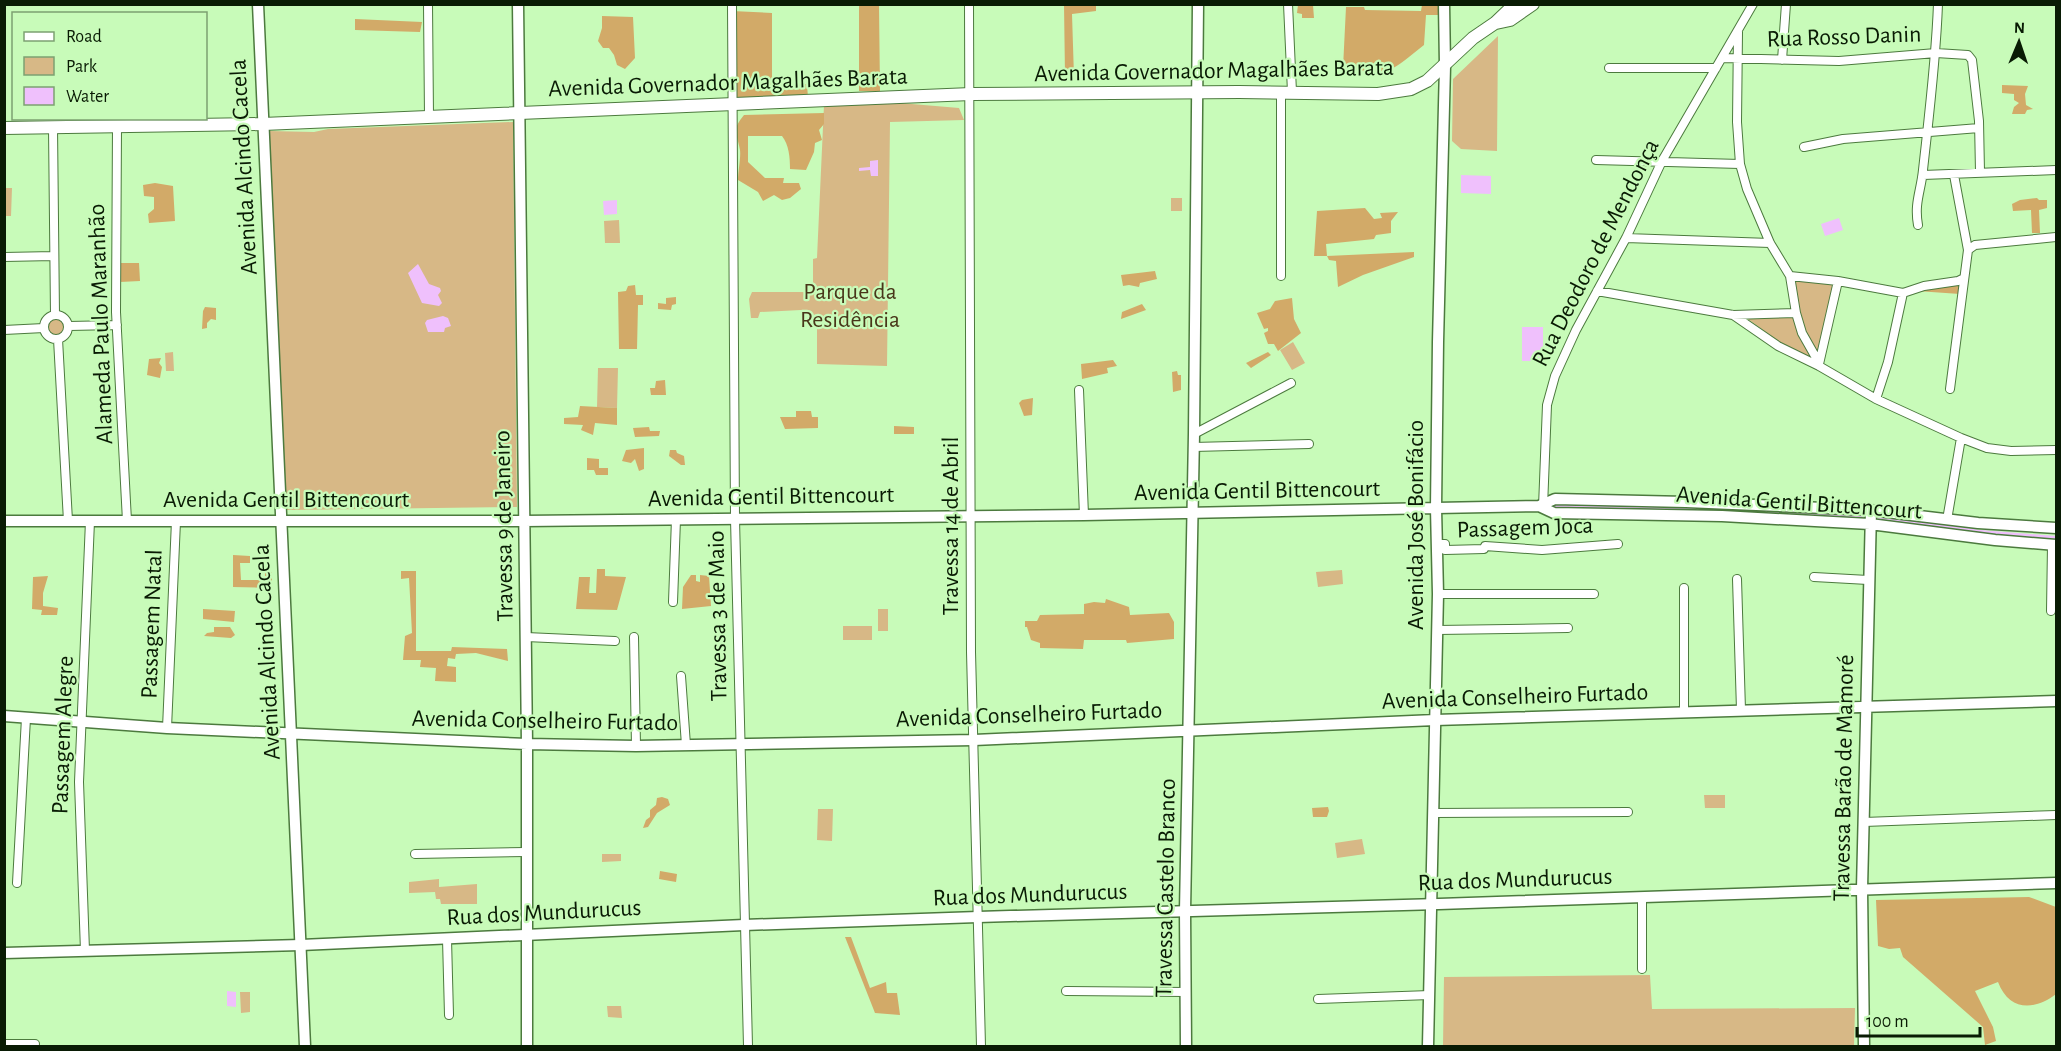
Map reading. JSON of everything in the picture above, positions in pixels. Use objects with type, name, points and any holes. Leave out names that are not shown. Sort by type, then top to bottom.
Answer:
[{"type":"main road","name":"Avenida Alcindo Cacela","points":[[258,4],[305,1047]]},
{"type":"main road","name":"Travessa 9 de Janeiro","points":[[518,4],[527,744],[527,1047]]},
{"type":"main road","name":"Travessa Castelo Branco","points":[[1186,1047],[1185,911],[1194,434],[1198,4]]},
{"type":"main road","name":"Avenida José Bonifácio","points":[[1428,1047],[1438,594],[1436,508],[1445,66],[1444,4]]},
{"type":"main road","points":[[1495,23],[1515,4]]},
{"type":"main road","points":[[1495,23],[1510,20],[1533,4]]},
{"type":"main road","name":"Avenida Governador Magalhães Barata","points":[[4,128],[263,124],[971,94],[1286,92],[1378,94],[1411,89],[1427,81],[1473,38],[1495,23]]},
{"type":"main road","name":"Avenida Gentil Bittencourt","points":[[4,521],[735,519],[1541,506],[1554,513],[1871,517],[2056,528]]},
{"type":"main road","name":"Avenida Gentil Bittencourt","points":[[1871,517],[1995,540],[2054,545]]},
{"type":"main road","name":"Travessa Barão de Mamoré","points":[[1863,1047],[1864,822],[1871,517]]},
{"type":"main road","name":"Avenida Conselheiro Furtado","points":[[4,716],[167,728],[292,734],[527,744],[686,746],[974,740],[1435,720],[2056,701]]},
{"type":"main road","name":"Rua dos Mundurucus","points":[[4,953],[301,945],[978,917],[2056,883]]},
{"type":"street","points":[[428,4],[429,117]]},
{"type":"street","name":"Travessa 3 de Maio","points":[[732,4],[735,519],[748,1047]]},
{"type":"street","name":"Travessa 14 de Abril","points":[[969,4],[971,652],[981,1047]]},
{"type":"street","points":[[1281,276],[1288,4]]},
{"type":"street","name":"Rua Deodoro de Mendonça","points":[[1541,506],[1545,423],[1549,394],[1576,330],[1626,238],[1662,161],[1753,4]]},
{"type":"street","points":[[1782,60],[1786,4]]},
{"type":"street","points":[[1918,225],[1915,211],[1923,175],[1936,53],[1938,4]]},
{"type":"street","points":[[1738,30],[1737,122],[1740,164],[1747,189],[1770,243],[1790,276],[1802,333],[1819,364]]},
{"type":"street","name":"Rua Rosso Danin","points":[[1722,58],[1839,61],[1936,53],[1968,55],[1972,60],[1979,128]]},
{"type":"street","points":[[1609,68],[1716,68]]},
{"type":"street","name":"Alameda Paulo Maranhão","points":[[117,126],[117,325],[127,521]]},
{"type":"street","points":[[53,127],[55,315]]},
{"type":"street","points":[[1804,147],[1843,140],[1979,128],[1980,172]]},
{"type":"street","points":[[1596,160],[1740,164]]},
{"type":"street","points":[[1923,175],[2056,170]]},
{"type":"street","points":[[1950,389],[1964,278],[1972,248],[1953,175]]},
{"type":"street","points":[[1972,248],[2056,237]]},
{"type":"street","points":[[1626,238],[1770,243]]},
{"type":"street","points":[[4,257],[54,256]]},
{"type":"street","points":[[1790,276],[1838,281],[1903,293],[1964,278]]},
{"type":"street","points":[[1819,364],[1838,281]]},
{"type":"street","points":[[1597,291],[1733,315],[1796,313]]},
{"type":"street","points":[[1876,399],[1888,362],[1903,293]]},
{"type":"street","points":[[55,315],[62,316],[69,326],[68,332],[58,339],[52,338],[44,328],[49,317],[55,315]]},
{"type":"street","points":[[1733,315],[1778,346],[1819,364],[1876,399],[1961,438],[1987,448],[2011,451],[2056,450]]},
{"type":"street","points":[[69,326],[117,325]]},
{"type":"street","points":[[4,330],[44,328]]},
{"type":"street","points":[[58,339],[68,521]]},
{"type":"street","points":[[1194,434],[1292,382]]},
{"type":"street","points":[[1079,390],[1084,515]]},
{"type":"street","points":[[1947,520],[1961,438]]},
{"type":"street","points":[[1193,447],[1309,444]]},
{"type":"street","points":[[673,602],[676,519]]},
{"type":"street","name":"Passagem Alegre","points":[[85,951],[79,782],[90,521]]},
{"type":"street","name":"Passagem Natal","points":[[167,728],[176,521]]},
{"type":"street","name":"Passagem Joca","points":[[1437,544],[1444,544],[1445,550],[1484,549],[1485,546],[1542,550],[1618,544]]},
{"type":"street","points":[[2051,611],[2054,545]]},
{"type":"street","points":[[1814,578],[1869,580]]},
{"type":"street","points":[[1737,579],[1741,710]]},
{"type":"street","points":[[1684,588],[1684,712]]},
{"type":"street","points":[[1438,594],[1594,594]]},
{"type":"street","points":[[1437,630],[1568,628]]},
{"type":"street","points":[[526,637],[615,640]]},
{"type":"street","points":[[634,637],[636,746]]},
{"type":"street","points":[[681,676],[686,746]]},
{"type":"street","points":[[17,883],[26,718]]},
{"type":"street","points":[[1434,813],[1628,812]]},
{"type":"street","points":[[1864,822],[2056,815]]},
{"type":"street","points":[[415,854],[526,852]]},
{"type":"street","points":[[1642,897],[1642,969]]},
{"type":"street","points":[[447,939],[449,1015]]},
{"type":"street","points":[[1066,991],[1186,992]]},
{"type":"street","points":[[1317,999],[1430,995]]},
{"type":"street","points":[[4,1044],[35,1044]]},
{"type":"green space","points":[[1498,36],[1497,151],[1461,149],[1452,141],[1453,79]]},
{"type":"green space","name":"Parque da Residência","points":[[888,102],[959,108],[964,120],[890,122],[887,366],[817,364],[817,328],[809,328],[810,318],[801,310],[760,312],[758,318],[751,318],[749,299],[752,292],[813,292],[813,259],[817,258],[824,105]]},
{"type":"green space","points":[[513,122],[517,507],[286,510],[269,131],[314,132],[328,129]]},
{"type":"green space","points":[[4,188],[12,188],[11,216],[5,216]]},
{"type":"green space","points":[[1171,198],[1182,198],[1182,211],[1171,211]]},
{"type":"green space","points":[[619,220],[620,243],[605,243],[604,221]]},
{"type":"green space","points":[[1793,278],[1835,284],[1818,364],[1781,343],[1745,317],[1799,316]]},
{"type":"green space","points":[[53,316],[61,316],[67,322],[67,330],[61,336],[53,336],[47,330],[47,322]]},
{"type":"green space","points":[[1293,342],[1305,363],[1292,370],[1280,350]]},
{"type":"green space","points":[[173,352],[174,371],[166,371],[165,353]]},
{"type":"green space","points":[[598,368],[618,368],[617,408],[597,407]]},
{"type":"green space","points":[[1342,570],[1343,584],[1318,587],[1316,572]]},
{"type":"green space","points":[[878,609],[888,609],[888,631],[878,631]]},
{"type":"green space","points":[[843,626],[872,626],[872,640],[843,640]]},
{"type":"green space","points":[[1704,795],[1725,795],[1725,808],[1705,808]]},
{"type":"green space","points":[[818,809],[833,809],[832,841],[817,840]]},
{"type":"green space","points":[[1362,839],[1365,854],[1337,858],[1335,843]]},
{"type":"green space","points":[[602,854],[621,854],[621,861],[602,862]]},
{"type":"green space","points":[[439,879],[439,887],[477,884],[477,904],[441,904],[440,899],[436,899],[435,892],[409,893],[409,882]]},
{"type":"green space","points":[[1650,975],[1652,1009],[1855,1008],[1854,1046],[1443,1046],[1444,977]]},
{"type":"green space","points":[[240,992],[250,992],[250,1012],[241,1013]]},
{"type":"green space","points":[[607,1006],[621,1006],[622,1018],[608,1017]]},
{"type":"shaded area","points":[[859,5],[879,5],[880,91],[859,91]]},
{"type":"shaded area","points":[[1064,5],[1096,5],[1096,11],[1072,14],[1074,77],[1065,75]]},
{"type":"shaded area","points":[[1298,5],[1313,5],[1314,18],[1302,18],[1302,14],[1297,13]]},
{"type":"shaded area","points":[[1422,5],[1438,5],[1438,15],[1426,15],[1424,45],[1412,55],[1395,67],[1379,72],[1343,68],[1346,7],[1364,7],[1365,10],[1421,11]]},
{"type":"shaded area","points":[[732,11],[772,13],[772,77],[790,84],[807,84],[808,98],[733,99]]},
{"type":"shaded area","points":[[602,16],[633,17],[635,58],[625,69],[617,65],[609,48],[603,48],[598,41],[602,28]]},
{"type":"shaded area","points":[[355,19],[422,22],[420,32],[355,30]]},
{"type":"shaded area","points":[[2002,85],[2028,86],[2025,94],[2026,105],[2033,109],[2027,110],[2025,114],[2012,114],[2014,107],[2019,103],[2014,100],[2014,94],[2002,93]]},
{"type":"shaded area","points":[[824,113],[824,124],[819,130],[822,140],[815,143],[814,152],[806,170],[790,169],[789,151],[782,136],[748,136],[748,162],[765,178],[784,178],[783,183],[799,183],[801,189],[790,198],[782,200],[774,195],[763,201],[758,192],[738,180],[740,150],[736,129],[744,115]]},
{"type":"shaded area","points":[[155,183],[173,186],[175,221],[149,223],[148,214],[154,209],[154,197],[144,196],[143,185]]},
{"type":"shaded area","points":[[2037,198],[2047,200],[2047,208],[2039,210],[2040,233],[2032,233],[2031,210],[2013,211],[2012,204],[2020,200]]},
{"type":"shaded area","points":[[1365,208],[1374,219],[1382,218],[1380,213],[1398,212],[1391,221],[1391,233],[1376,235],[1374,239],[1326,244],[1327,256],[1314,256],[1317,211]]},
{"type":"shaded area","points":[[1414,252],[1414,257],[1363,275],[1338,287],[1336,261],[1329,260],[1327,256]]},
{"type":"shaded area","points":[[120,263],[139,263],[140,281],[120,282]]},
{"type":"shaded area","points":[[1155,271],[1157,279],[1140,283],[1139,287],[1123,286],[1121,275]]},
{"type":"shaded area","points":[[635,285],[636,295],[643,295],[643,305],[638,305],[637,349],[619,349],[618,292],[626,291],[628,286]]},
{"type":"shaded area","points":[[1960,285],[1960,294],[1917,291],[1940,286]]},
{"type":"shaded area","points":[[676,297],[676,304],[672,305],[671,310],[658,309],[658,303],[666,304],[666,298]]},
{"type":"shaded area","points":[[1292,298],[1294,319],[1301,333],[1278,351],[1274,344],[1268,344],[1264,333],[1268,331],[1268,328],[1264,329],[1257,313],[1270,309],[1275,301]]},
{"type":"shaded area","points":[[1142,304],[1146,310],[1121,319],[1122,312]]},
{"type":"shaded area","points":[[205,307],[216,308],[216,320],[211,319],[207,323],[207,328],[202,329],[203,311]]},
{"type":"shaded area","points":[[1268,352],[1271,355],[1251,368],[1246,363]]},
{"type":"shaded area","points":[[161,358],[160,378],[147,375],[149,359]]},
{"type":"shaded area","points":[[1113,360],[1117,366],[1107,368],[1108,373],[1082,379],[1081,364]]},
{"type":"shaded area","points":[[1177,371],[1178,375],[1181,375],[1181,390],[1173,392],[1172,372]]},
{"type":"shaded area","points":[[665,380],[666,395],[651,395],[650,388],[655,388],[656,381]]},
{"type":"shaded area","points":[[1033,398],[1032,415],[1024,416],[1019,403],[1022,400]]},
{"type":"shaded area","points":[[580,406],[617,408],[617,425],[595,423],[593,435],[581,430],[583,425],[564,424],[564,418],[578,417]]},
{"type":"shaded area","points":[[796,411],[811,411],[812,417],[818,417],[818,428],[785,429],[780,417],[796,417]]},
{"type":"shaded area","points":[[894,426],[914,427],[914,434],[894,434]]},
{"type":"shaded area","points":[[649,427],[650,431],[660,431],[659,436],[635,437],[633,428]]},
{"type":"shaded area","points":[[644,448],[644,469],[639,471],[635,459],[631,463],[622,461],[626,450]]},
{"type":"shaded area","points":[[670,450],[676,450],[684,456],[685,465],[681,465],[669,456]]},
{"type":"shaded area","points":[[587,458],[599,459],[599,468],[608,468],[608,475],[596,475],[594,470],[587,470]]},
{"type":"shaded area","points":[[233,555],[250,556],[250,563],[240,563],[241,580],[265,580],[265,572],[272,572],[272,588],[233,587]]},
{"type":"shaded area","points":[[597,569],[605,569],[605,576],[626,577],[617,610],[576,609],[579,577],[590,577],[589,593],[596,593]]},
{"type":"shaded area","points":[[401,571],[416,571],[416,651],[451,651],[452,647],[507,649],[508,661],[476,653],[456,654],[455,659],[448,658],[447,666],[456,667],[456,682],[435,681],[436,668],[420,667],[421,660],[403,660],[405,636],[412,633],[409,578],[401,579]]},
{"type":"shaded area","points":[[691,575],[696,575],[696,581],[700,582],[700,575],[709,576],[711,606],[682,609],[683,587]]},
{"type":"shaded area","points":[[48,576],[43,593],[43,606],[58,608],[57,615],[41,615],[42,610],[32,609],[33,577]]},
{"type":"shaded area","points":[[1106,599],[1129,607],[1130,615],[1169,613],[1174,622],[1174,639],[1127,643],[1126,640],[1084,640],[1083,649],[1040,648],[1040,643],[1031,640],[1027,627],[1025,627],[1025,621],[1037,621],[1040,615],[1084,614],[1084,604],[1105,603]]},
{"type":"shaded area","points":[[203,609],[235,611],[234,622],[203,619]]},
{"type":"shaded area","points":[[214,627],[230,627],[235,635],[231,638],[204,636],[214,632]]},
{"type":"shaded area","points":[[657,798],[668,799],[670,805],[657,813],[648,827],[643,828],[650,817],[650,810],[656,805]]},
{"type":"shaded area","points":[[1328,807],[1327,817],[1313,817],[1312,808]]},
{"type":"shaded area","points":[[660,871],[677,874],[676,882],[659,879]]},
{"type":"shaded area","points":[[2029,897],[2056,907],[2056,994],[2039,1003],[2023,1005],[2009,999],[1998,982],[1975,991],[1993,1027],[1996,1041],[1985,1045],[1983,1027],[1903,957],[1900,948],[1889,949],[1878,946],[1876,900]]},
{"type":"shaded area","points":[[845,937],[851,937],[870,988],[886,982],[887,993],[897,993],[900,1015],[875,1013]]},
{"type":"water","points":[[878,160],[878,176],[871,176],[870,170],[859,171],[859,168],[870,167],[870,161]]},
{"type":"water","points":[[1461,175],[1491,176],[1491,194],[1461,193]]},
{"type":"water","points":[[617,200],[617,214],[604,215],[603,201]]},
{"type":"water","points":[[1839,218],[1843,230],[1825,236],[1821,224]]},
{"type":"water","points":[[418,264],[429,284],[440,288],[438,295],[442,303],[439,306],[422,303],[408,273]]},
{"type":"water","points":[[443,316],[448,318],[451,326],[445,328],[444,332],[428,332],[425,323],[427,320]]},
{"type":"water","points":[[1522,327],[1543,327],[1543,361],[1522,361]]},
{"type":"water","points":[[1551,503],[1870,514],[1981,530],[2056,536],[2056,540],[1550,509]]},
{"type":"water","points":[[227,991],[236,992],[236,1007],[227,1006]]}]
